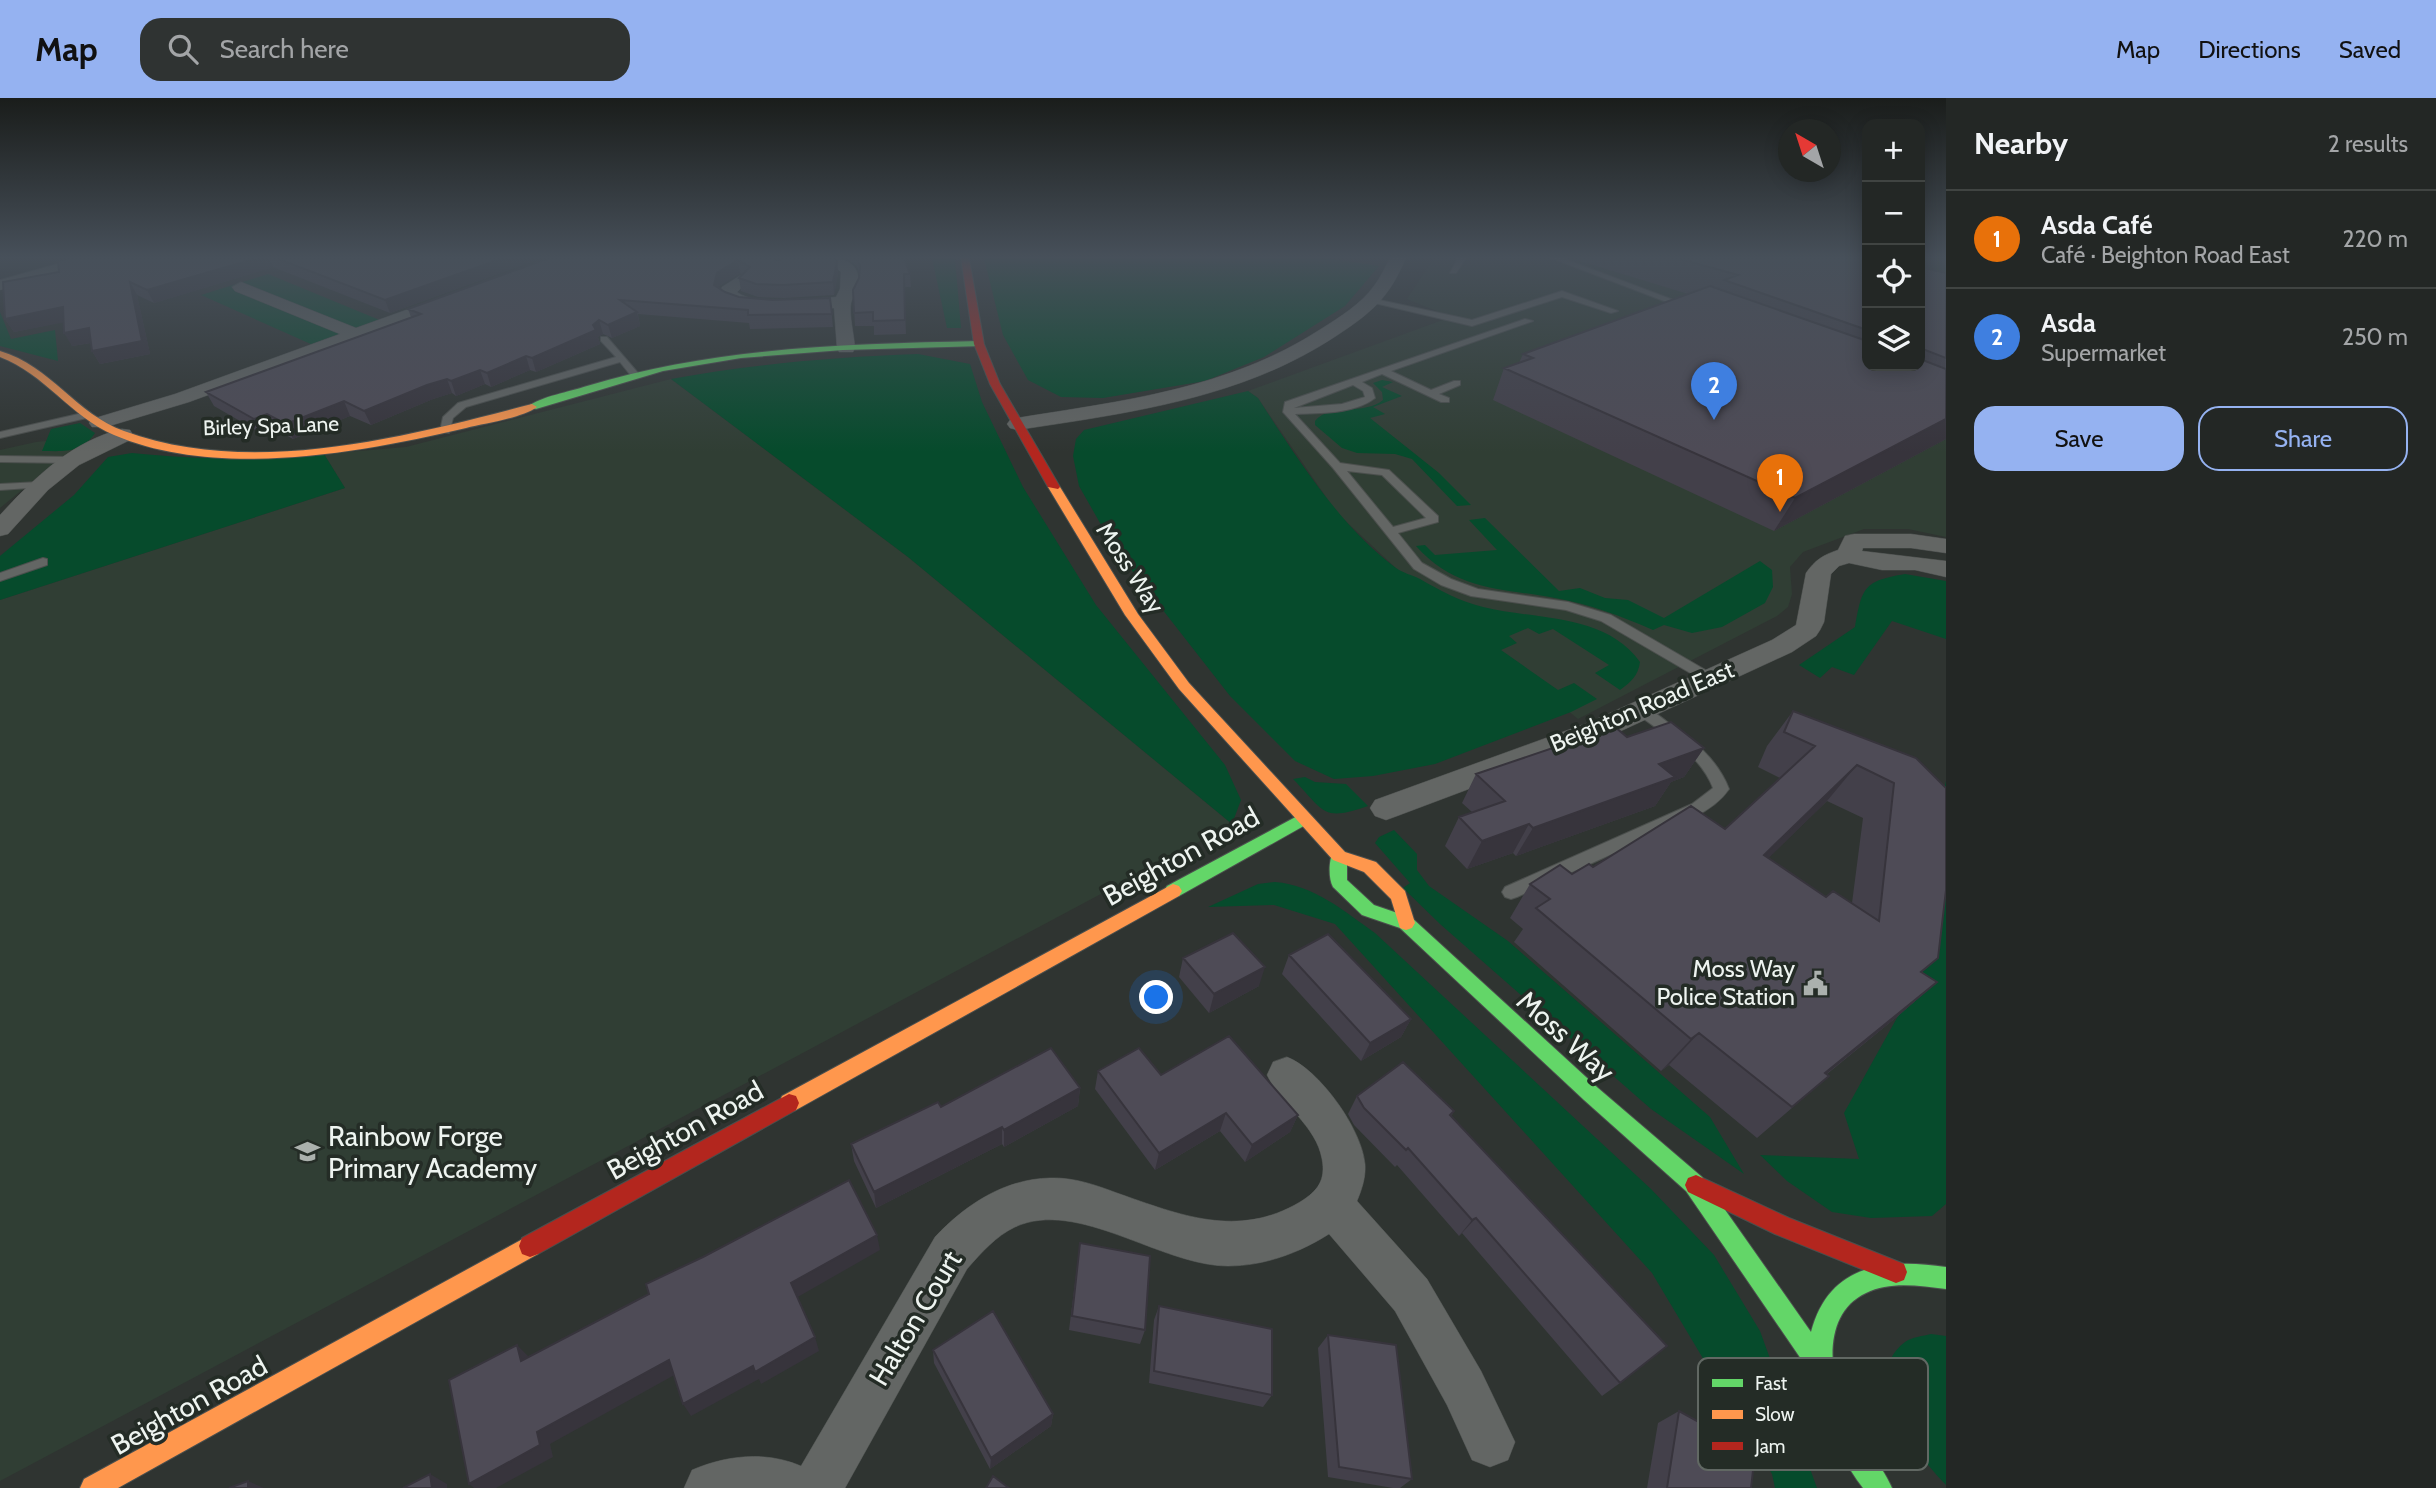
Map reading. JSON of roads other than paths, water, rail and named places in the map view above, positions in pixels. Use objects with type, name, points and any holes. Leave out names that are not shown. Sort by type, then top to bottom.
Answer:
[{"type":"street","points":[[328,323],[357,335]]},
{"type":"street","points":[[93,419],[182,398],[390,323]]},
{"type":"street","points":[[844,323],[846,348]]},
{"type":"street","name":"Moss Way","points":[[976,323],[979,344],[995,384],[1132,615],[1184,686],[1303,819],[1339,856],[1370,867],[1399,895],[1406,923]]},
{"type":"street","points":[[1017,424],[1169,399],[1249,374],[1304,349],[1340,323]]},
{"type":"street","name":"Birley Spa Lane","points":[[0,354],[30,365],[54,381],[93,419],[122,435],[186,449],[259,452],[341,446],[445,430],[635,375],[734,356],[846,348],[979,344]]},
{"type":"street","points":[[0,528],[40,485],[71,460],[122,435]]},
{"type":"street","name":"Beighton Road East","points":[[1386,808],[1600,729],[1782,646],[1807,630],[1811,622],[1819,573],[1830,561],[1848,555],[1854,541],[1911,541],[1946,546]]},
{"type":"street","points":[[1848,555],[1882,563],[1915,563],[1946,569]]},
{"type":"street","name":"Beighton Road","points":[[93,1488],[1303,819]]},
{"type":"street","name":"Moss Way","points":[[1339,856],[1339,882],[1368,910],[1406,923],[1581,1085],[1694,1184],[1815,1358]]},
{"type":"street","points":[[1287,1074],[1323,1118],[1343,1153],[1345,1180],[1333,1206],[1411,1295],[1464,1388],[1490,1442]]},
{"type":"street","name":"Moss Way","points":[[1694,1184],[1783,1226],[1896,1272]]},
{"type":"street","name":"Halton Court","points":[[817,1488],[951,1253],[975,1227],[1006,1207],[1040,1200],[1076,1200],[1178,1237],[1238,1246],[1275,1240],[1309,1224],[1333,1206]]},
{"type":"street","points":[[1918,1273],[1937,1263]]},
{"type":"street","points":[[1820,1358],[1822,1334],[1830,1308],[1846,1290],[1868,1277],[1896,1272],[1946,1278]]},
{"type":"street","points":[[1858,1470],[1863,1488]]},
{"type":"street","points":[[1866,1470],[1879,1488]]},
{"type":"street","points":[[710,1488],[776,1482],[792,1488]]},
{"type":"lane","points":[[1523,323],[1296,401],[1289,404],[1288,411],[1337,466],[1418,566],[1446,582],[1476,593],[1568,606],[1606,618],[1709,678]]},
{"type":"lane","points":[[604,339],[612,345],[620,359],[635,375]]},
{"type":"lane","points":[[445,430],[448,417],[462,405],[620,359]]},
{"type":"lane","points":[[1383,371],[1446,400]]},
{"type":"lane","points":[[1288,411],[1355,404],[1370,398],[1368,390],[1354,381]]},
{"type":"lane","points":[[1432,393],[1457,383]]},
{"type":"lane","points":[[0,435],[93,419]]},
{"type":"lane","points":[[0,459],[71,460]]},
{"type":"lane","points":[[1337,466],[1385,472],[1434,519],[1390,532]]},
{"type":"lane","points":[[0,487],[40,485]]},
{"type":"lane","points":[[0,577],[43,562]]},
{"type":"lane","points":[[1511,892],[1653,826],[1698,809],[1713,800],[1721,789],[1718,775],[1704,760],[1642,711]]},
{"type":"place","name":"Asda","points":[[1714,420]]},
{"type":"place","name":"Asda Café","points":[[1780,512]]},
{"type":"place","name":"Moss Way Police Station","points":[[1815,983]]},
{"type":"place","name":"Rainbow Forge Primary Academy","points":[[308,1152]]}]
